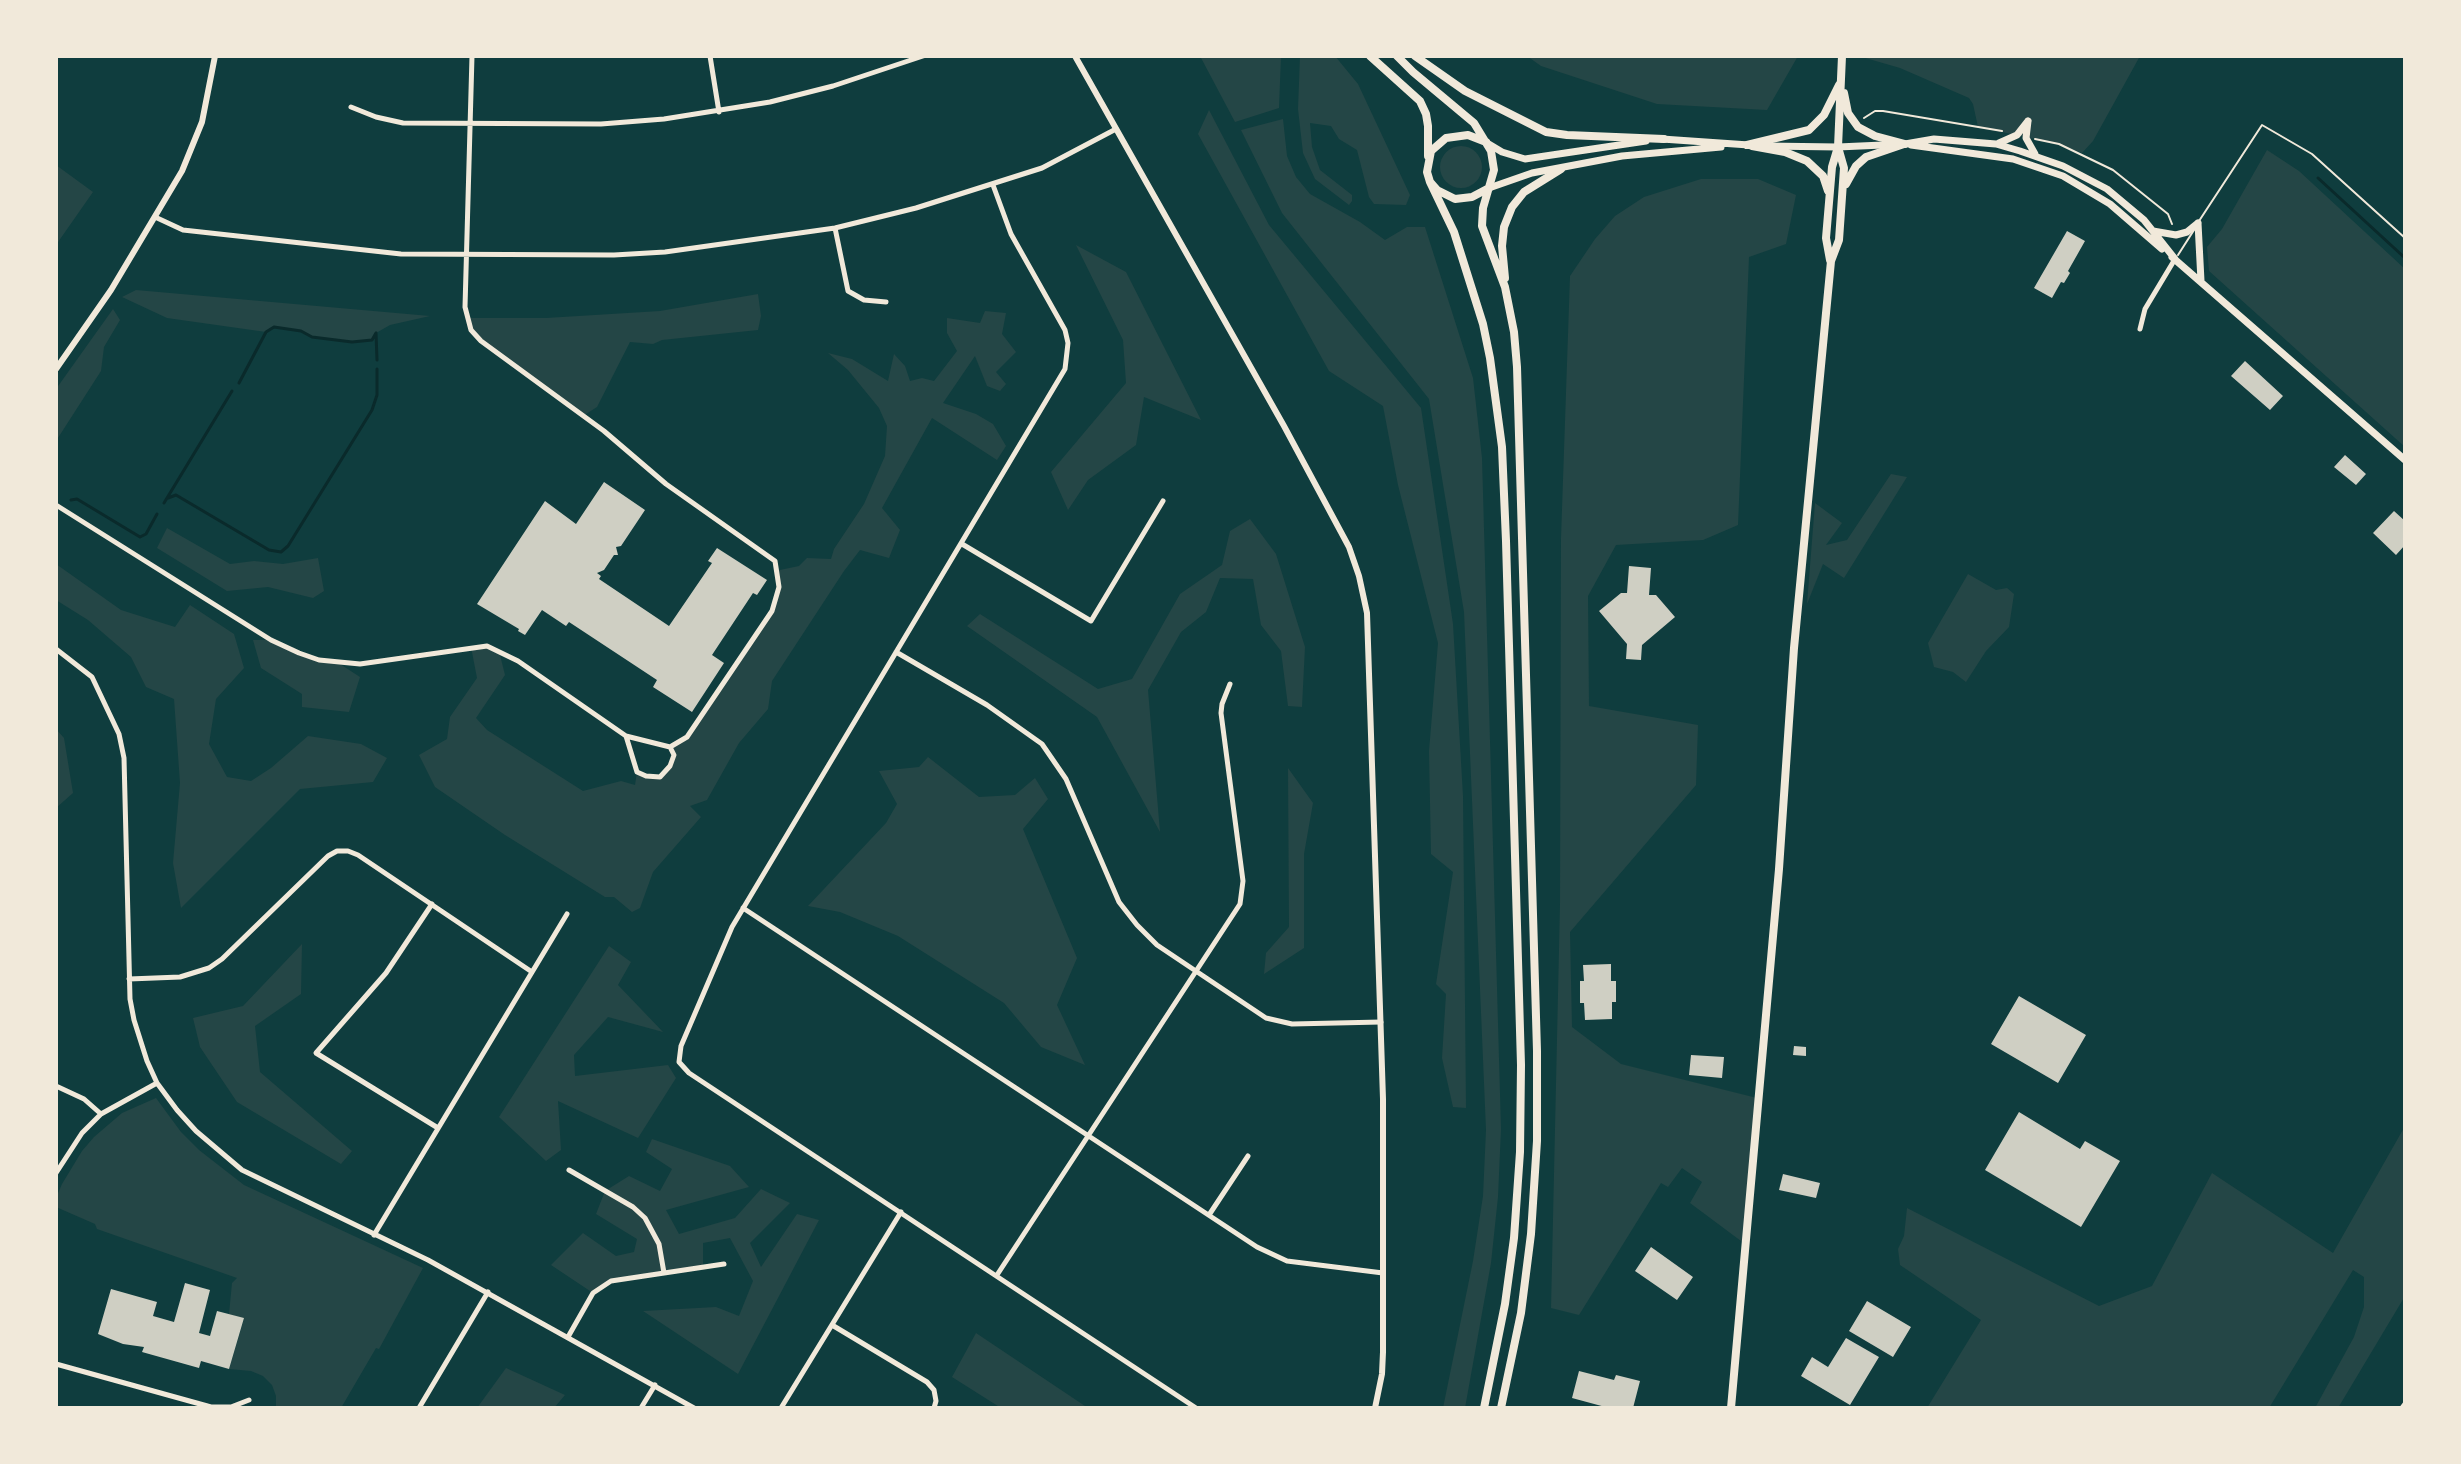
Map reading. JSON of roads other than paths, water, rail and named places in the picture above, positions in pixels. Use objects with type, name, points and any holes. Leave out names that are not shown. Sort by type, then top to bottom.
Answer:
[{"type":"main road","points":[[1370,56],[1420,101],[1426,114],[1430,182],[1454,232],[1483,324],[1502,447],[1520,1051],[1520,1152],[1514,1238],[1505,1304],[1484,1408]]},
{"type":"main road","points":[[1397,56],[1474,123],[1494,160],[1482,226],[1505,287]]},
{"type":"main road","points":[[1415,56],[1465,91],[1546,132],[1747,145],[1838,147],[1905,144],[1934,139],[1996,144],[2063,166],[2107,189],[2153,231],[2175,259]]},
{"type":"main road","points":[[1831,261],[1826,238],[1832,167],[1838,147],[1842,56]]},
{"type":"main road","points":[[1430,182],[1444,195],[1455,199],[1472,197],[1532,173],[1622,156],[1747,145],[1809,130],[1824,115],[1841,81]]},
{"type":"main road","points":[[1841,81],[1848,113],[1858,127],[1875,136],[1936,150],[2013,159],[2063,176],[2110,204],[2405,460]]},
{"type":"main road","points":[[1996,144],[2009,141],[2028,121],[2026,138],[2036,156]]},
{"type":"main road","points":[[1428,161],[1431,151],[1446,138],[1468,135],[1502,152],[1525,159],[1664,139]]},
{"type":"main road","points":[[1842,196],[1850,176],[1866,157],[1905,144]]},
{"type":"main road","points":[[1747,145],[1785,152],[1807,161],[1823,176],[1829,195]]},
{"type":"main road","points":[[1731,1408],[1780,857],[1794,648],[1831,261],[1839,240],[1844,168],[1838,147]]},
{"type":"main road","points":[[1501,1408],[1521,1313],[1531,1234],[1537,1141],[1517,367],[1502,246],[1504,227],[1512,207],[1524,192],[1561,169]]},
{"type":"main road","points":[[2153,231],[2176,235],[2187,232],[2198,223]]},
{"type":"main road","points":[[2198,223],[2202,283]]},
{"type":"street","points":[[56,369],[111,290],[182,171],[202,122],[215,56]]},
{"type":"street","points":[[56,505],[271,640],[299,653],[319,660],[360,664],[487,646],[518,661],[626,736],[670,747],[687,737],[772,611],[779,587],[775,561],[666,484],[604,431],[481,341],[471,330],[466,318],[466,256],[472,56]]},
{"type":"street","points":[[710,56],[719,112]]},
{"type":"street","points":[[351,107],[403,123],[601,124],[719,112],[833,86],[923,56]]},
{"type":"street","points":[[1075,56],[1284,426],[1349,547],[1359,576],[1367,613],[1381,1022],[1382,1374],[1375,1408]]},
{"type":"street","points":[[155,217],[183,230],[401,254],[614,255],[665,252],[835,228],[916,208],[1042,168],[1116,129]]},
{"type":"street","points":[[993,185],[1011,234],[1065,330],[1068,356],[1059,382],[743,908],[698,1003],[681,1046],[679,1062],[689,1073],[1196,1408]]},
{"type":"street","points":[[835,228],[848,291],[864,300],[886,302]]},
{"type":"street","points":[[2140,329],[2145,309],[2175,259]]},
{"type":"street","points":[[962,544],[1091,621],[1163,501]]},
{"type":"street","points":[[56,649],[92,677],[119,734],[124,771],[129,979],[134,1020],[157,1083],[196,1131],[242,1170],[488,1292],[694,1408]]},
{"type":"street","points":[[896,652],[987,705],[1042,744],[1066,779],[1119,902],[1157,945],[1254,1012],[1279,1022],[1381,1022]]},
{"type":"street","points":[[997,1275],[1236,914],[1242,893],[1221,713],[1230,684]]},
{"type":"street","points":[[626,736],[637,772],[646,776],[660,777],[670,766],[674,755],[670,747]]},
{"type":"street","points":[[129,979],[180,977],[209,968],[222,959],[319,863],[337,851],[358,855],[532,972]]},
{"type":"street","points":[[432,904],[386,973],[316,1053],[438,1128]]},
{"type":"street","points":[[743,908],[1257,1247],[1287,1261],[1383,1273]]},
{"type":"street","points":[[374,1235],[567,914]]},
{"type":"street","points":[[56,1173],[82,1133],[101,1114],[157,1083]]},
{"type":"street","points":[[56,1086],[84,1099],[101,1114]]},
{"type":"street","points":[[1209,1215],[1248,1156]]},
{"type":"street","points":[[569,1170],[633,1207],[645,1218],[659,1244],[664,1273]]},
{"type":"street","points":[[781,1408],[901,1212]]},
{"type":"street","points":[[568,1337],[587,1302],[601,1286],[611,1281],[724,1264]]},
{"type":"street","points":[[419,1408],[488,1292]]},
{"type":"street","points":[[832,1325],[927,1382],[934,1390],[934,1408]]},
{"type":"street","points":[[56,1364],[211,1407],[231,1407],[249,1400]]},
{"type":"street","points":[[641,1408],[655,1385]]},
{"type":"lane","points":[[2175,259],[2262,125],[2312,154],[2405,238]]},
{"type":"waterway","points":[[2318,178],[2405,258]]},
{"type":"waterway","points":[[239,383],[266,332],[274,327],[301,331],[312,337],[352,342],[372,340],[376,333]]},
{"type":"waterway","points":[[376,333],[377,360]]},
{"type":"waterway","points":[[168,498],[176,495],[269,550],[281,552],[288,546],[372,410],[377,395],[377,369]]},
{"type":"waterway","points":[[164,503],[232,391]]},
{"type":"waterway","points":[[71,500],[77,499],[140,537],[146,534],[157,514]]}]
